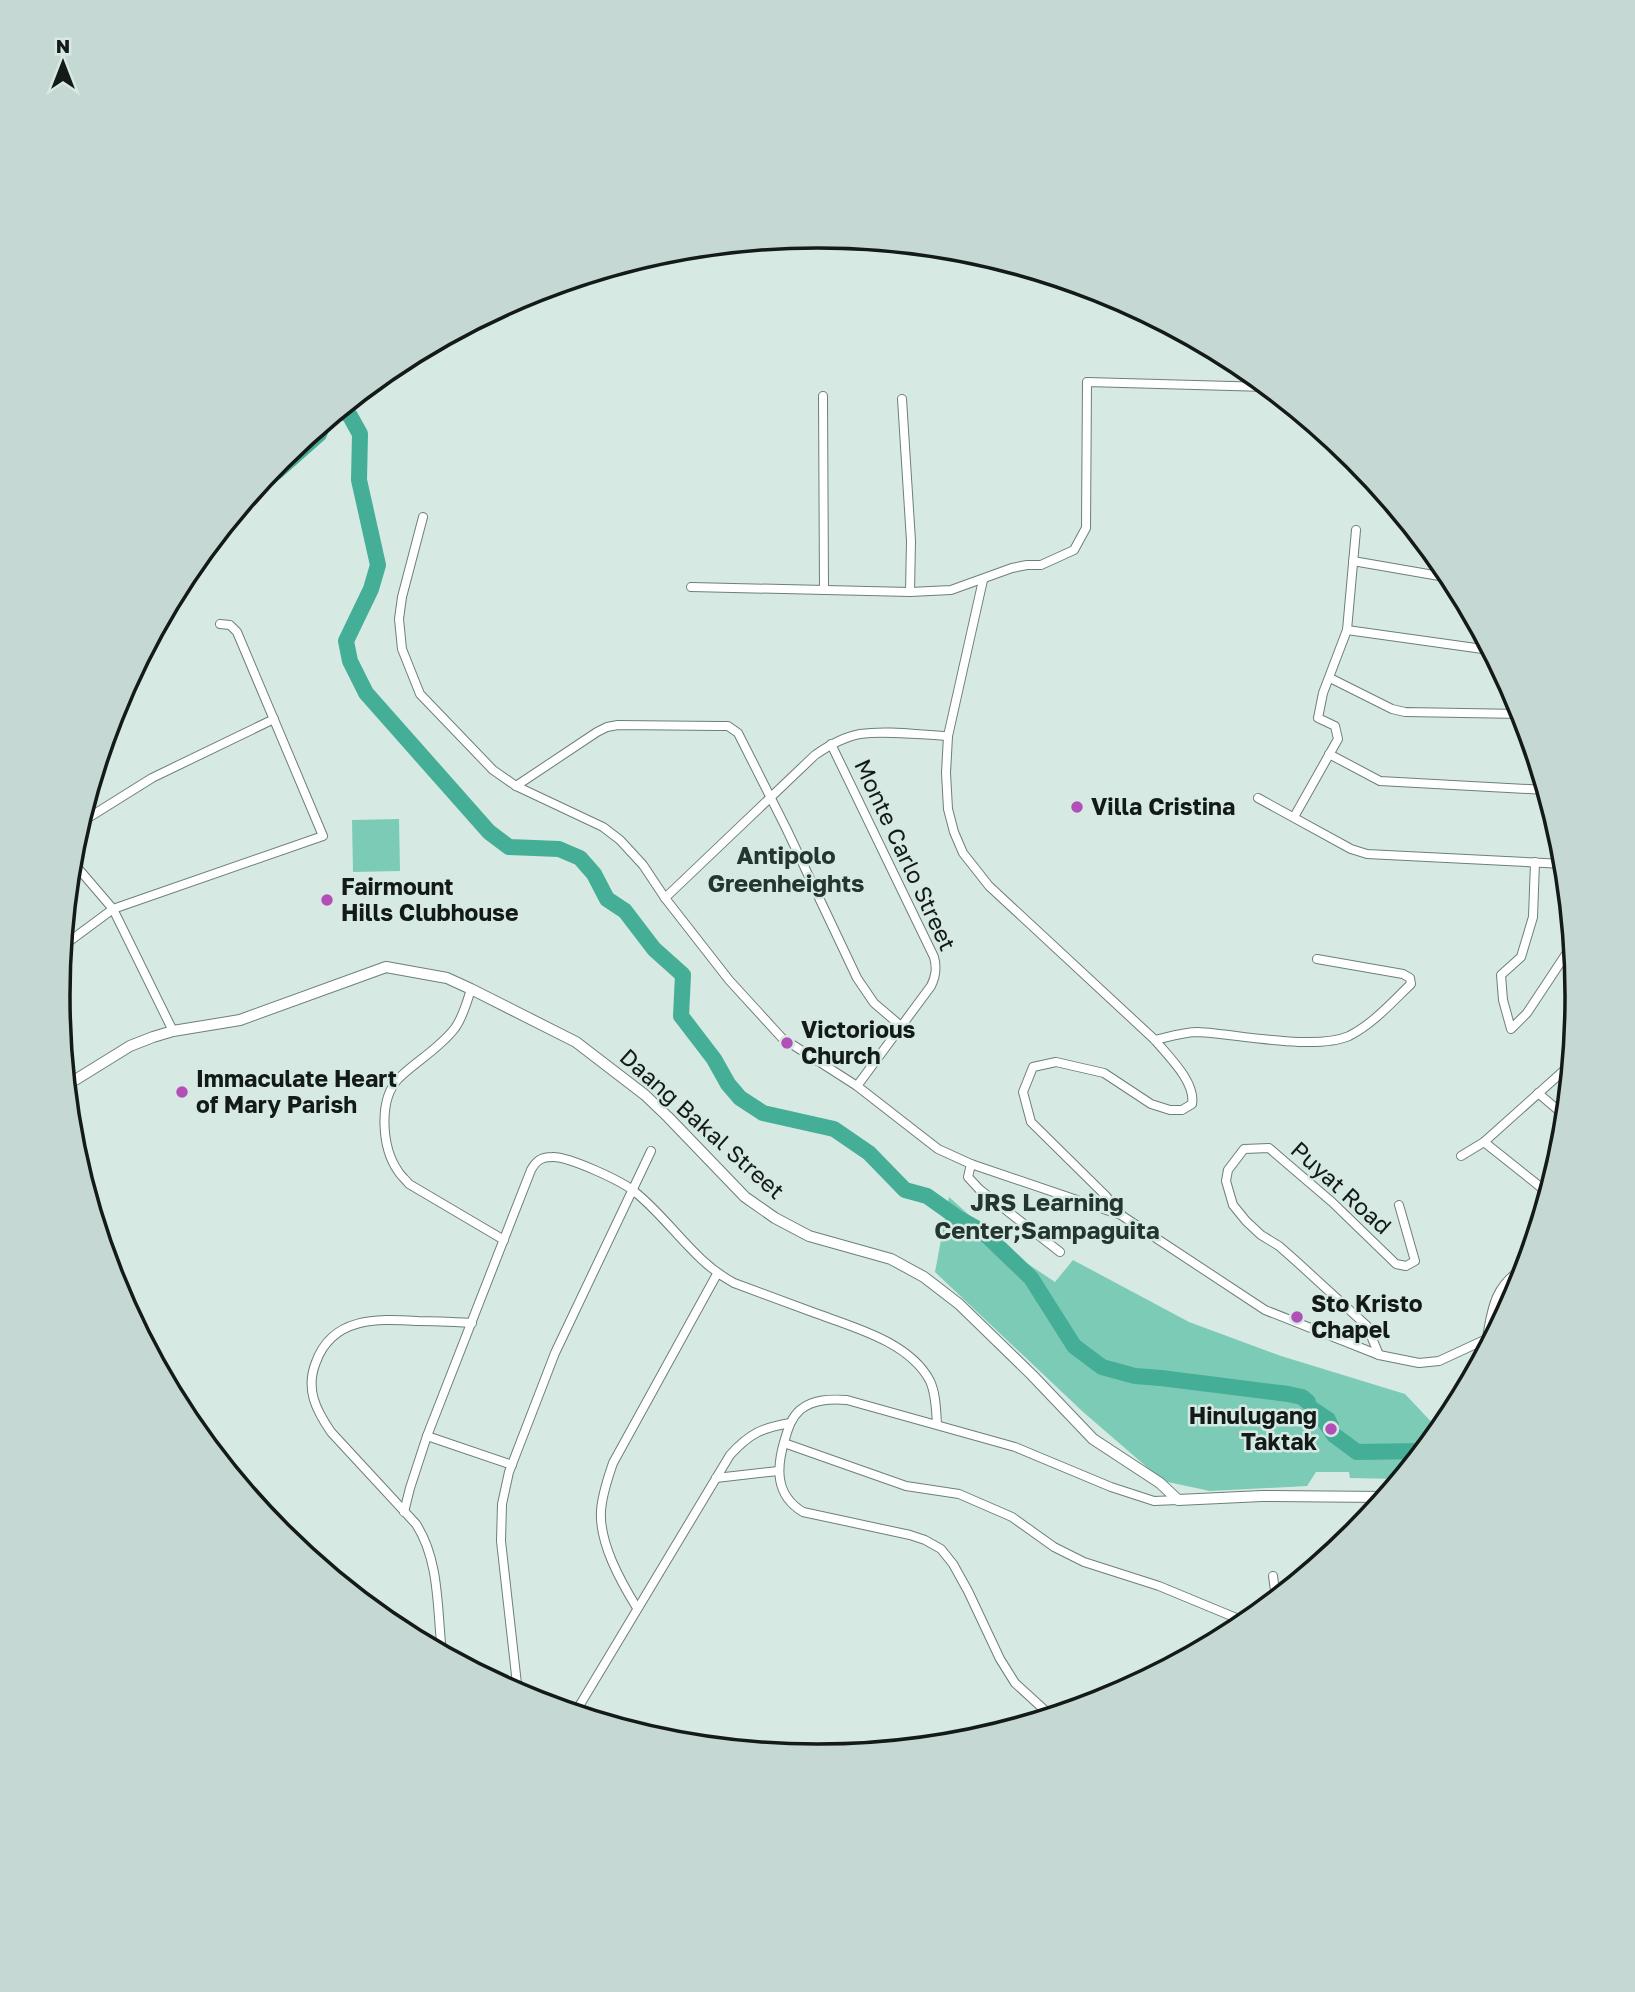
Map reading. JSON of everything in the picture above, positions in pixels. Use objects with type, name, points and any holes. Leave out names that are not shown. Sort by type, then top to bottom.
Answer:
[{"type":"street","points":[[691,587],[741,586],[910,592],[951,590],[1012,568],[1041,565],[1074,550],[1086,528],[1087,382],[1250,387]]},
{"type":"street","points":[[823,396],[824,590]]},
{"type":"street","points":[[902,399],[911,541],[910,592]]},
{"type":"street","points":[[423,517],[402,597],[399,619],[402,649],[420,694],[493,770],[516,786],[603,827],[620,840],[643,865],[665,898],[729,980],[782,1038],[857,1086],[938,1149],[971,1164],[1121,1215],[1265,1310],[1379,1355],[1419,1363],[1439,1362],[1480,1342]]},
{"type":"street","points":[[1294,817],[1338,739],[1335,726],[1318,718],[1347,629],[1356,530]]},
{"type":"street","points":[[1353,561],[1435,575]]},
{"type":"street","points":[[983,580],[948,736],[948,809],[954,832],[963,853],[989,886],[1155,1040],[1191,1087],[1194,1096],[1192,1104],[1182,1110],[1170,1110],[1151,1104],[1104,1073],[1056,1062],[1033,1067],[1023,1092],[1031,1122],[1105,1195],[1121,1215]]},
{"type":"street","points":[[73,939],[113,909],[323,836],[237,632],[230,625],[220,624]]},
{"type":"street","points":[[1347,629],[1479,648]]},
{"type":"street","points":[[1330,678],[1392,709],[1405,712],[1509,714]]},
{"type":"street","points":[[92,814],[152,778],[274,719]]},
{"type":"street","points":[[516,786],[607,727],[729,726],[738,733],[857,978],[874,1003],[901,1026]]},
{"type":"street","points":[[665,898],[815,755],[831,744],[858,734],[948,736]]},
{"type":"street","name":"Monte Carlo Street","points":[[831,744],[936,965],[931,986],[857,1086]]},
{"type":"street","points":[[1329,754],[1380,781],[1536,789]]},
{"type":"street","points":[[1258,797],[1351,849],[1367,854],[1553,863]]},
{"type":"street","points":[[1535,862],[1533,917],[1521,957],[1501,975],[1503,1000],[1511,1028],[1527,1013],[1563,958]]},
{"type":"street","points":[[80,871],[113,909],[173,1031]]},
{"type":"street","points":[[1155,1040],[1194,1032],[1325,1042],[1346,1037],[1366,1027],[1412,984],[1410,978],[1404,974],[1317,959]]},
{"type":"street","name":"Daang Bakal Street","points":[[75,1080],[130,1046],[173,1031],[240,1020],[386,967],[447,978],[576,1042],[645,1095],[745,1197],[775,1218],[809,1236],[891,1259],[924,1278],[968,1313],[1094,1439],[1160,1482],[1178,1500]]},
{"type":"street","points":[[471,989],[456,1027],[439,1046],[396,1082],[388,1095],[386,1132],[397,1170],[409,1184],[504,1240]]},
{"type":"street","points":[[1461,1156],[1484,1142],[1561,1073]]},
{"type":"street","points":[[1538,1093],[1557,1109]]},
{"type":"street","points":[[1484,1142],[1540,1187]]},
{"type":"street","name":"Puyat Road","points":[[1379,1355],[1367,1326],[1296,1261],[1246,1221],[1233,1205],[1226,1181],[1227,1170],[1244,1149],[1269,1148],[1332,1202],[1396,1264],[1406,1266],[1415,1261],[1399,1205]]},
{"type":"street","points":[[517,1680],[502,1541],[502,1504],[512,1465],[555,1353],[651,1151]]},
{"type":"street","points":[[404,1512],[428,1436],[531,1170],[540,1159],[554,1156],[633,1190],[703,1263],[717,1274],[734,1283],[865,1331],[901,1351],[929,1380],[936,1404],[937,1424]]},
{"type":"street","points":[[971,1164],[968,1177],[979,1189],[1060,1252]]},
{"type":"street","points":[[637,1608],[623,1584],[604,1537],[601,1513],[604,1489],[613,1463],[717,1274]]},
{"type":"street","points":[[1490,1322],[1501,1287],[1509,1279]]},
{"type":"street","points":[[441,1641],[429,1549],[415,1524],[320,1417],[310,1386],[317,1357],[327,1342],[351,1325],[386,1319],[472,1323]]},
{"type":"street","points":[[1043,1708],[1015,1683],[1000,1659],[958,1573],[941,1549],[910,1535],[803,1512],[795,1507],[781,1486],[778,1471],[790,1423],[798,1412],[807,1405],[827,1399],[847,1399],[1015,1447],[1154,1501],[1262,1496],[1373,1496]]},
{"type":"street","points":[[580,1705],[730,1455],[745,1439],[764,1428],[790,1423]]},
{"type":"street","points":[[428,1436],[512,1465]]},
{"type":"street","points":[[784,1443],[906,1486],[959,1494],[1012,1517],[1054,1547],[1084,1562],[1158,1586],[1234,1617]]},
{"type":"street","points":[[716,1478],[778,1471]]},
{"type":"street","points":[[1273,1576],[1275,1588]]},
{"type":"shaded area","points":[[399,819],[400,871],[353,872],[352,820]]},
{"type":"shaded area","points":[[949,1197],[1010,1252],[1055,1282],[1073,1260],[1189,1322],[1281,1356],[1405,1394],[1431,1422],[1388,1479],[1350,1478],[1349,1472],[1316,1472],[1307,1486],[1210,1491],[1163,1481],[1082,1411],[935,1272]]},
{"type":"shaded area","points":[[1288,1394],[1304,1394],[1334,1414],[1339,1424],[1334,1435],[1328,1439],[1309,1408]]},
{"type":"waterway","points":[[348,415],[360,434],[359,480],[378,565],[371,589],[346,641],[350,661],[366,693],[489,832],[509,847],[559,849],[580,858],[594,874],[607,899],[625,911],[654,949],[683,975],[681,1016],[740,1098],[763,1113],[834,1129],[869,1153],[905,1190],[927,1196],[983,1232],[1031,1278],[1074,1346],[1102,1367],[1135,1376],[1288,1394],[1302,1397],[1308,1402]]},
{"type":"waterway","points":[[1323,1419],[1334,1435],[1357,1452],[1411,1451]]},
{"type":"place","name":"Villa Cristina","points":[[1077,807]]},
{"type":"place","name":"Fairmount Hills Clubhouse","points":[[327,900]]},
{"type":"place","name":"Victorious Church","points":[[787,1043]]},
{"type":"place","name":"Immaculate Heart of Mary Parish","points":[[182,1092]]},
{"type":"place","name":"Sto Kristo Chapel","points":[[1297,1317]]},
{"type":"place","name":"Hinulugang Taktak","points":[[1331,1429]]},
{"type":"district","name":"Antipolo Greenheights","points":[[786,870]]},
{"type":"district","name":"JRS Learning Center;Sampaguita","points":[[1047,1217]]}]
